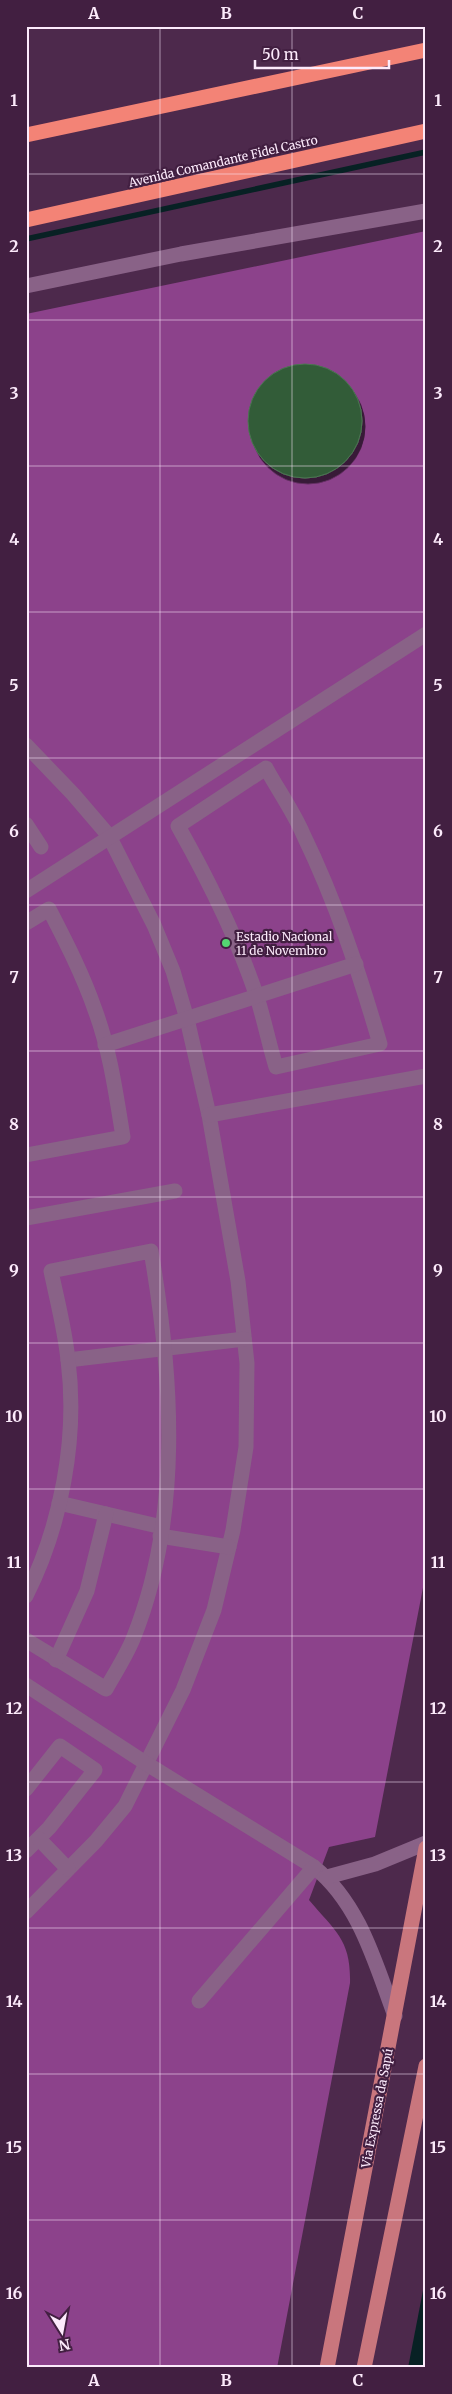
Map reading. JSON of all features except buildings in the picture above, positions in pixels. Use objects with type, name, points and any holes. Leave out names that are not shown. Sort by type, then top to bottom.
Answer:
[{"type":"highway","points":[[26,135],[426,50]]},
{"type":"highway","name":"Avenida Comandante Fidel Castro","points":[[26,220],[426,131]]},
{"type":"main road","name":"Via Expressa da Sapú","points":[[327,2368],[426,1848]]},
{"type":"main road","points":[[364,2368],[426,2066]]},
{"type":"street","points":[[26,286],[181,254],[426,211]]},
{"type":"street","points":[[26,891],[426,634]]},
{"type":"street","points":[[26,1912],[68,1869],[124,1806],[183,1690],[214,1610],[229,1547],[246,1446],[247,1363],[238,1281],[209,1115],[187,1019],[173,971],[154,925],[109,836],[29,752]]},
{"type":"street","points":[[266,768],[303,832],[334,903],[356,964],[380,1044],[276,1067],[257,997],[209,881],[178,826],[266,768]]},
{"type":"street","points":[[26,824],[41,847]]},
{"type":"street","points":[[26,924],[49,909],[82,975],[96,1011],[105,1046],[123,1137],[26,1155]]},
{"type":"street","points":[[105,1046],[356,964]]},
{"type":"street","points":[[209,1115],[426,1076]]},
{"type":"street","points":[[26,1218],[175,1191]]},
{"type":"street","points":[[26,1596],[38,1573],[59,1503],[68,1450],[70,1407],[68,1360],[51,1271],[151,1251],[162,1312],[169,1421],[167,1473],[161,1531],[150,1587],[132,1640],[106,1690],[26,1640]]},
{"type":"street","points":[[68,1360],[244,1339]]},
{"type":"street","points":[[59,1503],[106,1514],[161,1531],[229,1547]]},
{"type":"street","points":[[56,1660],[87,1591],[106,1514]]},
{"type":"street","points":[[26,1685],[147,1764],[314,1867],[327,1877],[349,1905],[361,1927],[395,2016]]},
{"type":"street","points":[[26,1789],[60,1746],[95,1770],[39,1839],[26,1852]]},
{"type":"street","points":[[39,1839],[68,1869]]},
{"type":"street","points":[[327,1877],[375,1864],[426,1843]]},
{"type":"street","points":[[199,2001],[314,1867]]},
{"type":"shaded area","name":"Estadio Nacional 11 de Novembro","points":[[426,231],[426,1572],[375,1837],[329,1847],[309,1900],[334,1929],[345,1946],[350,1968],[350,1983],[277,2368],[26,2368],[26,314]]},
{"type":"shaded area","points":[[426,2275],[426,2368],[408,2368]]},
{"type":"waterway","points":[[26,239],[426,152]]},
{"type":"place","name":"Estadio Nacional 11 de Novembro","points":[[226,943]]}]
